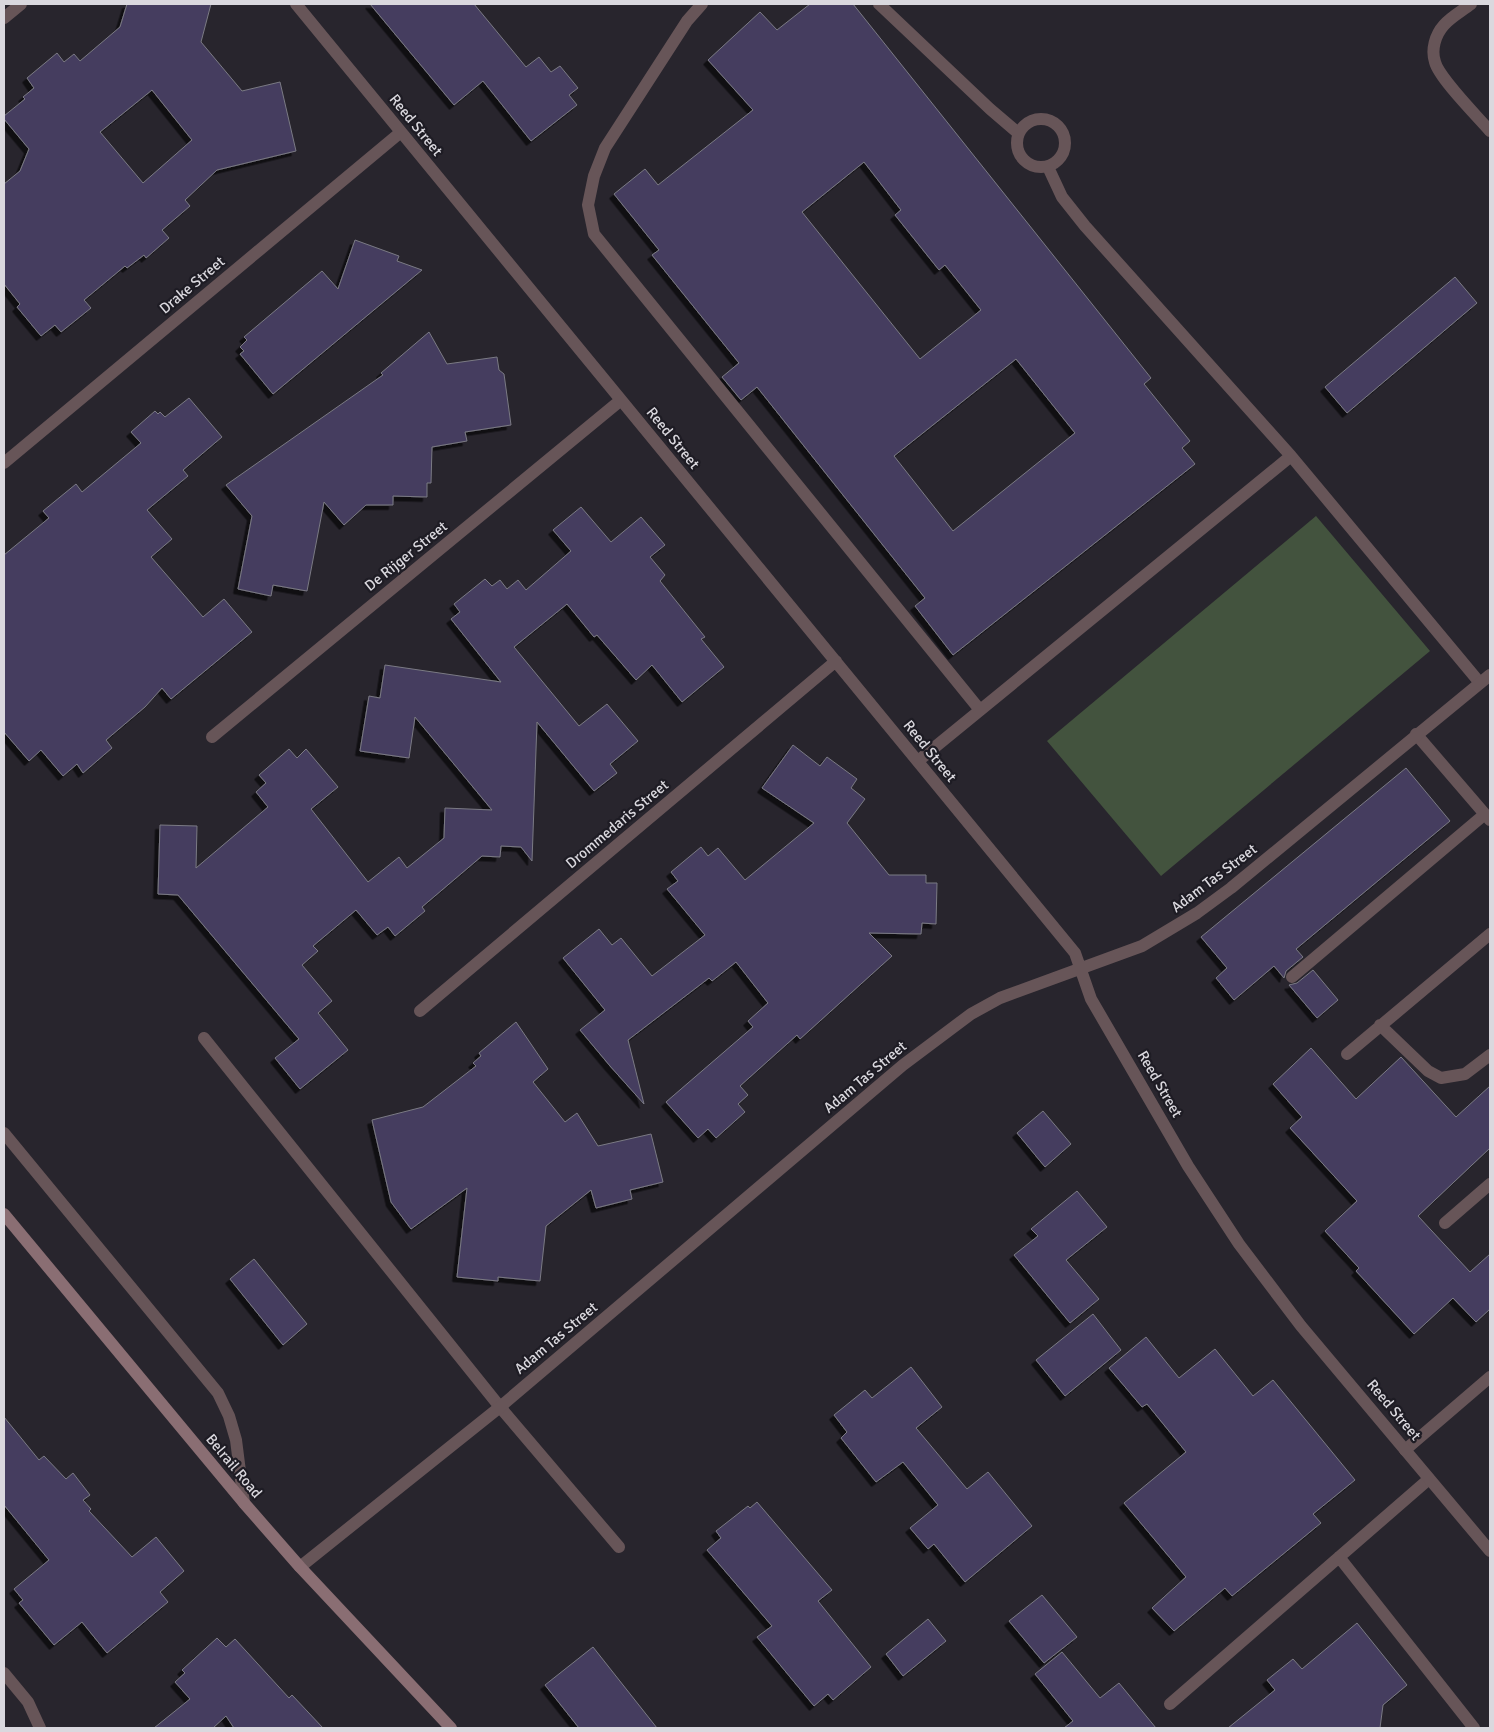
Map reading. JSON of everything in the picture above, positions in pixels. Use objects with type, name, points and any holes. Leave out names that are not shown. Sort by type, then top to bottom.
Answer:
[{"type":"street","points":[[4,18],[21,4]]},
{"type":"street","name":"Reed Street","points":[[296,4],[1075,952],[1091,999],[1188,1166],[1234,1236],[1302,1326],[1490,1551]]},
{"type":"street","points":[[702,4],[687,21],[605,148],[594,176],[588,205],[594,234],[980,710]]},
{"type":"street","points":[[879,4],[1018,133]]},
{"type":"street","points":[[1471,4],[1444,25],[1435,40],[1434,61],[1441,74],[1490,131]]},
{"type":"street","points":[[1042,118],[1053,121],[1060,127],[1065,136],[1066,145],[1063,155],[1048,167],[1037,167],[1026,163],[1019,154],[1016,144],[1018,133],[1024,125],[1033,119],[1042,118]]},
{"type":"street","name":"Drake Street","points":[[4,463],[401,132]]},
{"type":"street","points":[[1048,167],[1062,197],[1085,226],[1291,456],[1485,679]]},
{"type":"street","name":"De Rijger Street","points":[[212,737],[621,400]]},
{"type":"street","points":[[918,761],[1291,456]]},
{"type":"street","name":"Drommedaris Street","points":[[420,1011],[836,661]]},
{"type":"street","name":"Adam Tas Street","points":[[300,1568],[500,1407],[918,1053],[971,1014],[1000,998],[1142,946],[1197,913],[1231,888],[1485,679]]},
{"type":"street","points":[[1292,977],[1488,817],[1416,734]]},
{"type":"street","points":[[1346,1054],[1490,934]]},
{"type":"street","points":[[1380,1026],[1428,1071],[1441,1078],[1465,1074],[1490,1055]]},
{"type":"street","points":[[204,1038],[500,1407],[619,1547]]},
{"type":"street","points":[[4,1133],[218,1393],[229,1416],[236,1440],[244,1503]]},
{"type":"street","points":[[1445,1223],[1490,1184]]},
{"type":"street","name":"Belrail Road","points":[[4,1214],[300,1568],[451,1728]]},
{"type":"street","points":[[1405,1450],[1490,1377]]},
{"type":"street","points":[[1170,1704],[1430,1479]]},
{"type":"street","points":[[1339,1557],[1474,1728]]},
{"type":"street","points":[[4,1673],[28,1702],[40,1728]]},
{"type":"green space","points":[[1316,516],[1430,651],[1161,876],[1047,741]]},
{"type":"building","points":[[127,4],[211,4],[201,42],[242,91],[280,82],[296,151],[217,170],[185,200],[190,206],[162,230],[169,238],[146,258],[144,255],[127,268],[125,266],[84,300],[91,308],[61,332],[55,325],[41,336],[17,307],[20,304],[4,284],[4,184],[20,171],[29,149],[4,119],[4,116],[25,99],[23,97],[34,88],[27,78],[57,53],[64,62],[74,54],[80,61],[120,27]],"holes":[[[152,90],[192,140],[143,183],[100,132]]]},
{"type":"building","points":[[370,4],[474,4],[526,67],[539,57],[551,72],[560,66],[578,88],[569,95],[577,105],[531,141],[483,81],[454,105]]},
{"type":"building","points":[[810,4],[853,4],[1151,378],[1144,384],[1190,441],[1182,448],[1195,464],[953,655],[915,606],[925,598],[757,387],[741,400],[722,377],[739,363],[652,255],[659,250],[614,194],[645,169],[658,185],[753,110],[708,60],[760,12],[777,30]],"holes":[[[864,162],[901,210],[895,215],[939,270],[945,265],[981,310],[920,359],[802,212]],[[1016,359],[1075,433],[953,531],[894,456]]]},
{"type":"building","points":[[355,240],[399,256],[397,261],[422,270],[273,394],[240,354],[244,351],[240,347],[247,340],[244,337],[322,271],[338,289]]},
{"type":"building","points":[[1455,277],[1477,303],[1347,413],[1325,387]]},
{"type":"building","points":[[429,332],[447,364],[497,357],[499,370],[504,374],[511,425],[465,432],[467,441],[432,447],[431,483],[427,483],[427,497],[393,496],[393,505],[366,505],[344,525],[324,502],[307,591],[273,585],[271,596],[238,589],[252,516],[226,485],[383,375],[381,373]]},
{"type":"building","points":[[189,398],[222,437],[183,470],[188,476],[147,510],[172,539],[151,557],[203,617],[224,599],[252,632],[171,699],[162,688],[145,707],[106,740],[112,748],[83,773],[77,764],[63,776],[41,750],[29,761],[4,732],[4,555],[49,518],[43,511],[76,484],[82,492],[141,443],[131,432],[155,411],[158,414],[160,412],[165,417]]},
{"type":"building","points":[[581,507],[611,542],[641,517],[665,545],[650,557],[665,575],[660,581],[705,637],[701,639],[724,667],[682,702],[652,665],[636,680],[597,635],[594,637],[567,604],[514,647],[579,726],[607,704],[638,741],[610,764],[617,773],[594,791],[537,722],[532,861],[521,847],[501,846],[500,857],[482,856],[422,907],[425,911],[395,936],[388,927],[377,935],[356,910],[313,946],[318,951],[302,965],[332,1001],[318,1013],[348,1050],[300,1089],[275,1058],[299,1039],[178,895],[158,894],[160,825],[197,826],[196,868],[268,807],[256,792],[266,783],[259,775],[289,749],[297,758],[306,749],[338,787],[311,809],[368,882],[399,857],[407,868],[444,838],[445,808],[492,810],[415,717],[409,758],[360,751],[369,696],[380,698],[385,665],[501,682],[451,619],[460,612],[454,604],[485,579],[492,586],[500,580],[507,589],[518,580],[526,590],[571,551],[553,530]]},
{"type":"building","points":[[793,745],[820,766],[827,757],[857,779],[851,788],[865,799],[847,823],[889,875],[926,875],[926,883],[937,883],[936,924],[922,923],[921,934],[869,933],[892,956],[800,1039],[797,1035],[740,1086],[748,1095],[738,1104],[745,1112],[716,1138],[708,1129],[698,1138],[666,1102],[753,1027],[748,1021],[768,1003],[736,962],[712,981],[709,978],[628,1040],[644,1104],[580,1030],[605,1010],[563,958],[599,929],[612,945],[621,938],[652,976],[705,935],[667,889],[678,881],[671,872],[701,847],[708,856],[718,848],[745,880],[814,823],[762,788]]},
{"type":"building","points":[[1406,768],[1450,821],[1296,949],[1303,957],[1286,971],[1284,978],[1274,966],[1234,1000],[1216,978],[1227,968],[1201,937]]},
{"type":"building","points":[[1313,970],[1338,1000],[1317,1018],[1289,985],[1297,983]]},
{"type":"building","points":[[516,1022],[548,1069],[533,1082],[565,1122],[577,1113],[598,1146],[651,1134],[663,1182],[630,1190],[632,1199],[596,1208],[591,1190],[546,1226],[540,1281],[498,1277],[498,1281],[457,1277],[467,1188],[411,1229],[391,1202],[372,1120],[423,1107],[476,1066],[473,1063],[481,1056],[479,1053]]},
{"type":"building","points":[[1311,1048],[1356,1099],[1401,1057],[1456,1117],[1490,1086],[1490,1148],[1418,1216],[1470,1272],[1490,1254],[1490,1309],[1476,1322],[1453,1298],[1414,1334],[1356,1271],[1359,1268],[1325,1231],[1357,1201],[1290,1128],[1302,1117],[1273,1084]]},
{"type":"building","points":[[1043,1111],[1071,1144],[1045,1167],[1017,1133]]},
{"type":"building","points":[[1077,1191],[1107,1227],[1066,1260],[1099,1299],[1070,1323],[1014,1255],[1038,1236],[1031,1229]]},
{"type":"building","points":[[254,1259],[307,1324],[283,1345],[230,1279]]},
{"type":"building","points":[[1093,1314],[1121,1350],[1065,1396],[1036,1360]]},
{"type":"building","points":[[1146,1337],[1179,1378],[1215,1349],[1253,1396],[1273,1380],[1355,1480],[1313,1514],[1321,1523],[1232,1596],[1225,1588],[1174,1631],[1152,1608],[1186,1577],[1124,1503],[1186,1452],[1147,1404],[1142,1407],[1109,1368]]},
{"type":"building","points":[[911,1367],[942,1407],[916,1428],[967,1489],[988,1472],[1032,1526],[965,1582],[934,1544],[928,1549],[910,1528],[938,1505],[903,1462],[876,1482],[841,1438],[847,1432],[834,1415],[865,1390],[872,1398]]},
{"type":"building","points":[[4,1417],[39,1460],[44,1456],[66,1479],[73,1473],[90,1495],[83,1500],[91,1509],[89,1511],[132,1557],[156,1537],[184,1571],[160,1592],[168,1602],[107,1653],[82,1622],[54,1645],[19,1603],[23,1600],[14,1589],[49,1560],[4,1505]]},
{"type":"building","points":[[757,1502],[832,1590],[818,1601],[871,1667],[833,1700],[828,1694],[814,1706],[757,1637],[772,1626],[707,1550],[721,1538],[716,1531],[748,1506],[750,1508]]},
{"type":"building","points":[[1042,1595],[1077,1637],[1044,1663],[1009,1621]]},
{"type":"building","points":[[928,1619],[946,1641],[903,1676],[886,1654]]},
{"type":"building","points":[[1357,1623],[1407,1685],[1383,1705],[1380,1728],[1228,1728],[1275,1690],[1267,1680],[1293,1659],[1302,1669]]},
{"type":"building","points":[[217,1638],[226,1647],[235,1639],[289,1698],[292,1695],[323,1728],[234,1728],[226,1716],[213,1728],[154,1728],[190,1699],[175,1682],[185,1673],[182,1670]]},
{"type":"building","points":[[593,1647],[657,1728],[579,1728],[545,1685]]},
{"type":"building","points":[[1062,1652],[1100,1698],[1119,1683],[1156,1728],[1064,1728],[1073,1721],[1035,1674]]}]
